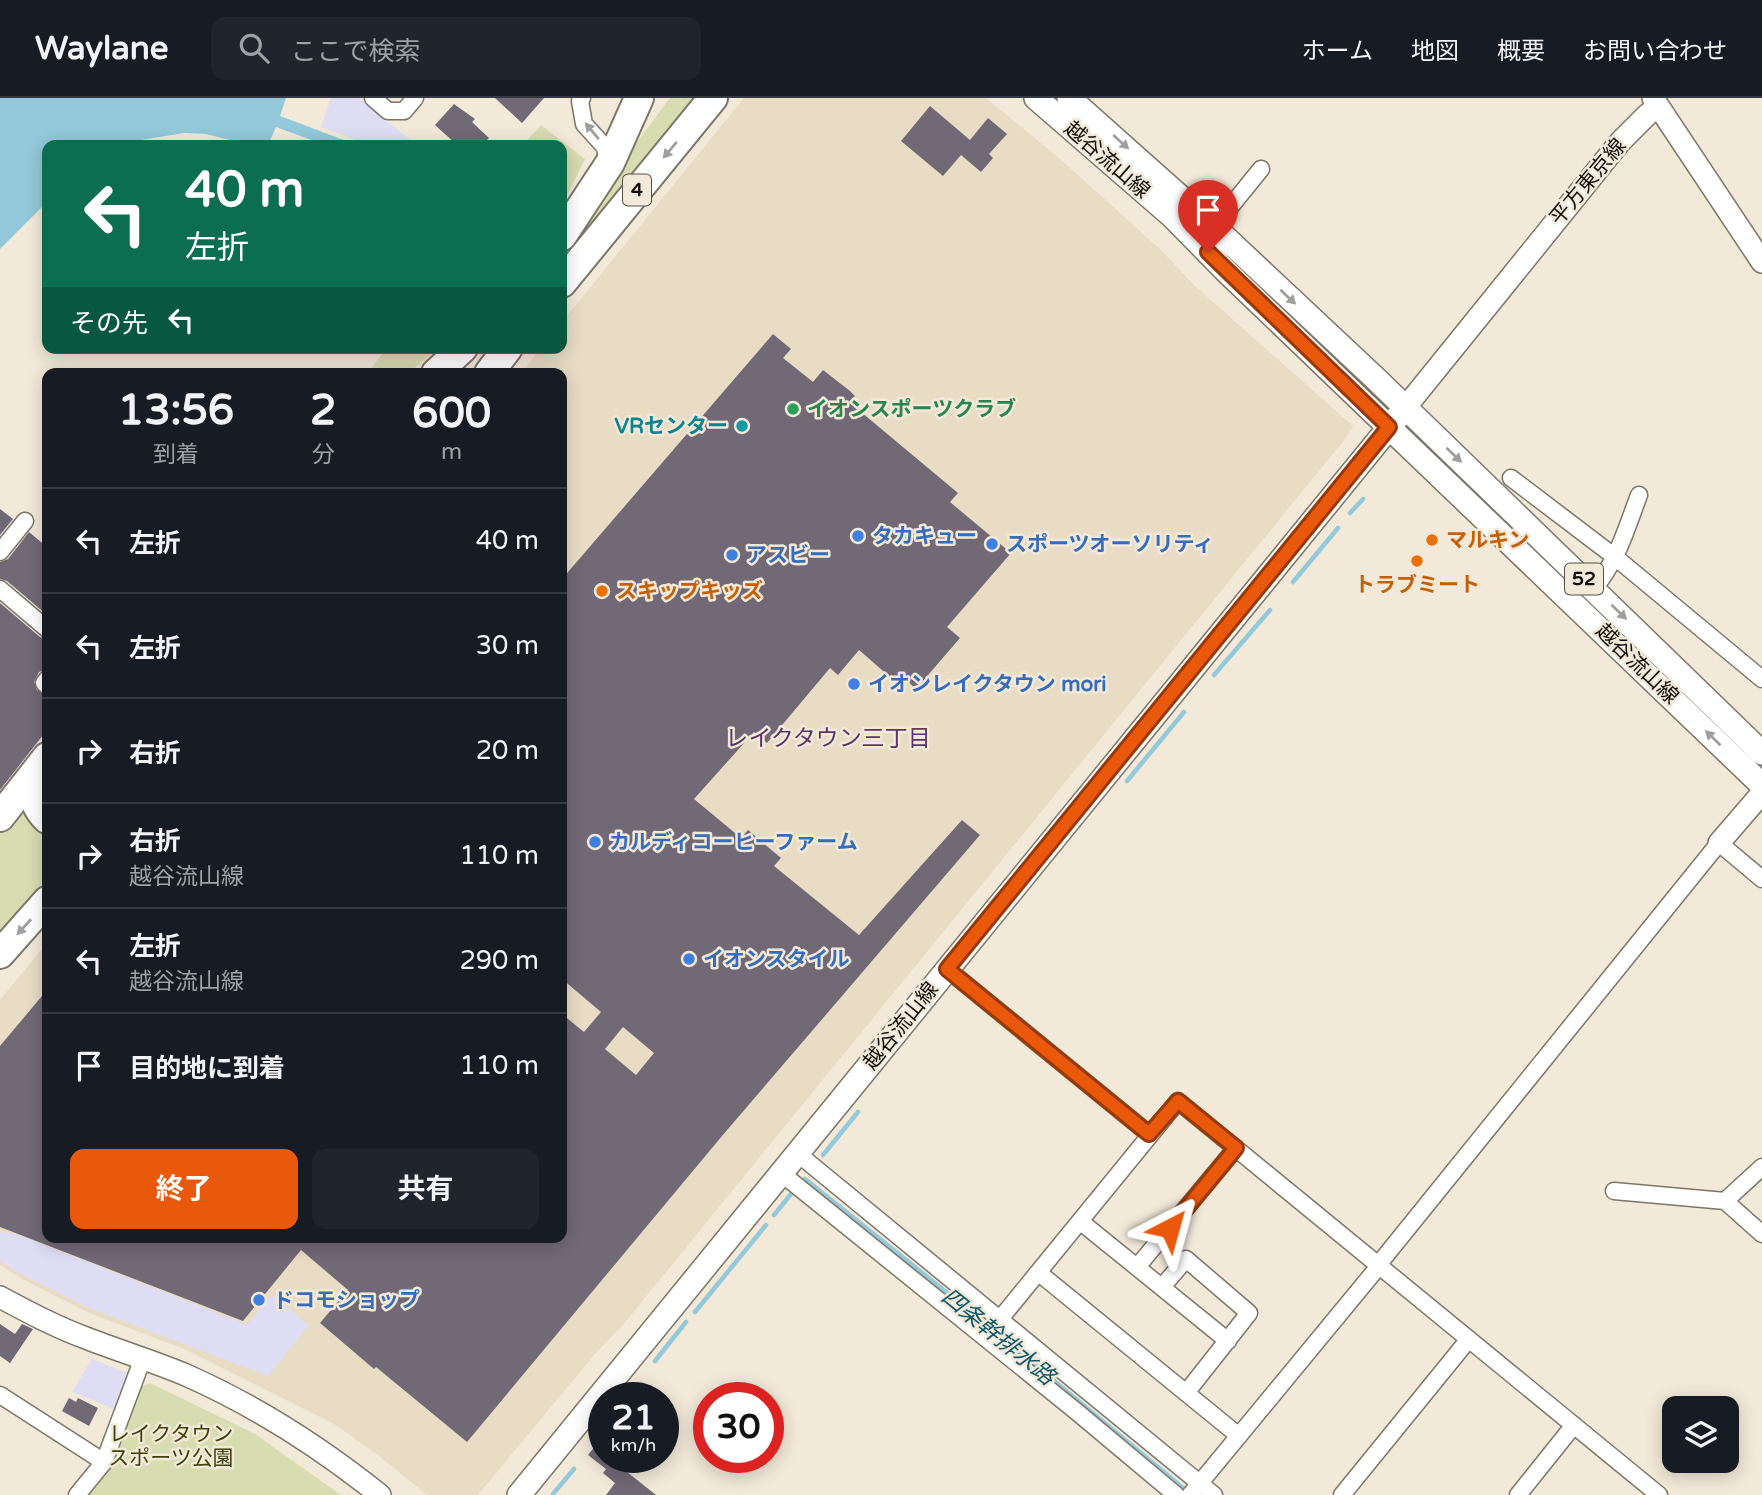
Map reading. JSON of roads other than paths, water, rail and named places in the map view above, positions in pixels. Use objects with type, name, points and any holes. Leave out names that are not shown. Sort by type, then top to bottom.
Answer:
[{"type":"highway","name":"4","points":[[610,163],[639,98]]},
{"type":"highway","name":"4","points":[[567,228],[610,163],[661,98]]},
{"type":"highway","name":"4","points":[[567,277],[713,98]]},
{"type":"highway","points":[[441,368],[457,354]]},
{"type":"highway","points":[[493,368],[504,354]]},
{"type":"highway","points":[[0,817],[42,763]]},
{"type":"highway","points":[[42,763],[33,781],[34,797],[42,812]]},
{"type":"highway","points":[[0,954],[42,907]]},
{"type":"main road","name":"越谷流山線","points":[[1036,98],[1172,216],[1762,785]]},
{"type":"main road","name":"越谷流山線","points":[[1069,98],[1214,227],[1594,588],[1762,752]]},
{"type":"main road","name":"平方東京線","points":[[1405,408],[1620,142],[1656,103],[1760,254]]},
{"type":"main road","name":"越谷流山線","points":[[519,1495],[1405,408]]},
{"type":"main road","points":[[1719,843],[1762,793]]},
{"type":"main road","points":[[0,1297],[86,1338],[198,1381],[273,1419],[318,1448],[380,1495]]},
{"type":"street","points":[[373,98],[388,111],[404,111],[415,98]]},
{"type":"street","points":[[582,98],[580,101],[584,124],[604,145],[610,163]]},
{"type":"street","points":[[1214,227],[1261,169]]},
{"type":"street","points":[[1511,478],[1615,557],[1762,679]]},
{"type":"street","points":[[1594,588],[1606,575],[1615,557],[1639,495]]},
{"type":"street","points":[[0,552],[25,521]]},
{"type":"street","points":[[0,589],[42,625]]},
{"type":"street","points":[[1195,1489],[1719,843],[1762,879]]},
{"type":"street","points":[[947,969],[1149,1134]]},
{"type":"street","points":[[1000,1320],[1178,1101],[1659,1495]]},
{"type":"street","points":[[1137,1267],[1236,1148]]},
{"type":"street","points":[[797,1153],[1000,1320],[1195,1489],[1214,1495]]},
{"type":"street","points":[[1725,1201],[1762,1167]]},
{"type":"street","points":[[781,1173],[1176,1495]]},
{"type":"street","points":[[1614,1191],[1725,1201],[1762,1234]]},
{"type":"street","points":[[1081,1222],[1228,1340]]},
{"type":"street","points":[[1162,1287],[1186,1259],[1249,1313],[1186,1393]]},
{"type":"street","points":[[1039,1273],[1239,1436]]},
{"type":"street","points":[[1342,1495],[1469,1339]]},
{"type":"street","points":[[77,1495],[104,1462],[143,1358]]},
{"type":"street","points":[[0,1395],[104,1462]]},
{"type":"street","points":[[1518,1495],[1574,1425]]},
{"type":"water","points":[[0,98],[286,98],[280,116],[344,140],[311,140],[276,127],[270,140],[230,140],[206,134],[184,133],[141,140],[42,140],[42,207],[0,249]]},
{"type":"waterway","points":[[1350,513],[1363,499]]},
{"type":"waterway","points":[[1293,582],[1338,528]]},
{"type":"waterway","points":[[1214,675],[1270,610]]},
{"type":"waterway","points":[[1127,781],[1184,712]]},
{"type":"waterway","points":[[823,1155],[858,1112]]},
{"type":"waterway","name":"四条幹排水路","points":[[805,1179],[981,1320],[1189,1493]]},
{"type":"waterway","points":[[774,1215],[791,1194]]},
{"type":"waterway","points":[[695,1312],[766,1225]]},
{"type":"waterway","points":[[655,1361],[686,1322]]},
{"type":"waterway","points":[[553,1494],[574,1469]]},
{"type":"place","name":"イオンスポーツクラブ","points":[[793,409]]},
{"type":"place","name":"VRセンター","points":[[742,426]]},
{"type":"place","name":"タカキュー","points":[[858,536]]},
{"type":"place","name":"マルキン","points":[[1432,540]]},
{"type":"place","name":"スポーツオーソリティ","points":[[992,544]]},
{"type":"place","name":"アスビー","points":[[732,555]]},
{"type":"place","name":"トラブミート","points":[[1417,561]]},
{"type":"place","name":"スキップキッズ","points":[[602,591]]},
{"type":"place","name":"イオンレイクタウン mori","points":[[854,684]]},
{"type":"place","name":"カルディコーヒーファーム","points":[[595,842]]},
{"type":"place","name":"イオンスタイル","points":[[689,959]]},
{"type":"place","name":"ドコモショップ","points":[[259,1300]]},
{"type":"district","name":"レイクタウン三丁目","points":[[828,739]]},
{"type":"park label","name":"レイクタウン スポーツ公園","points":[[171,1446]]}]
